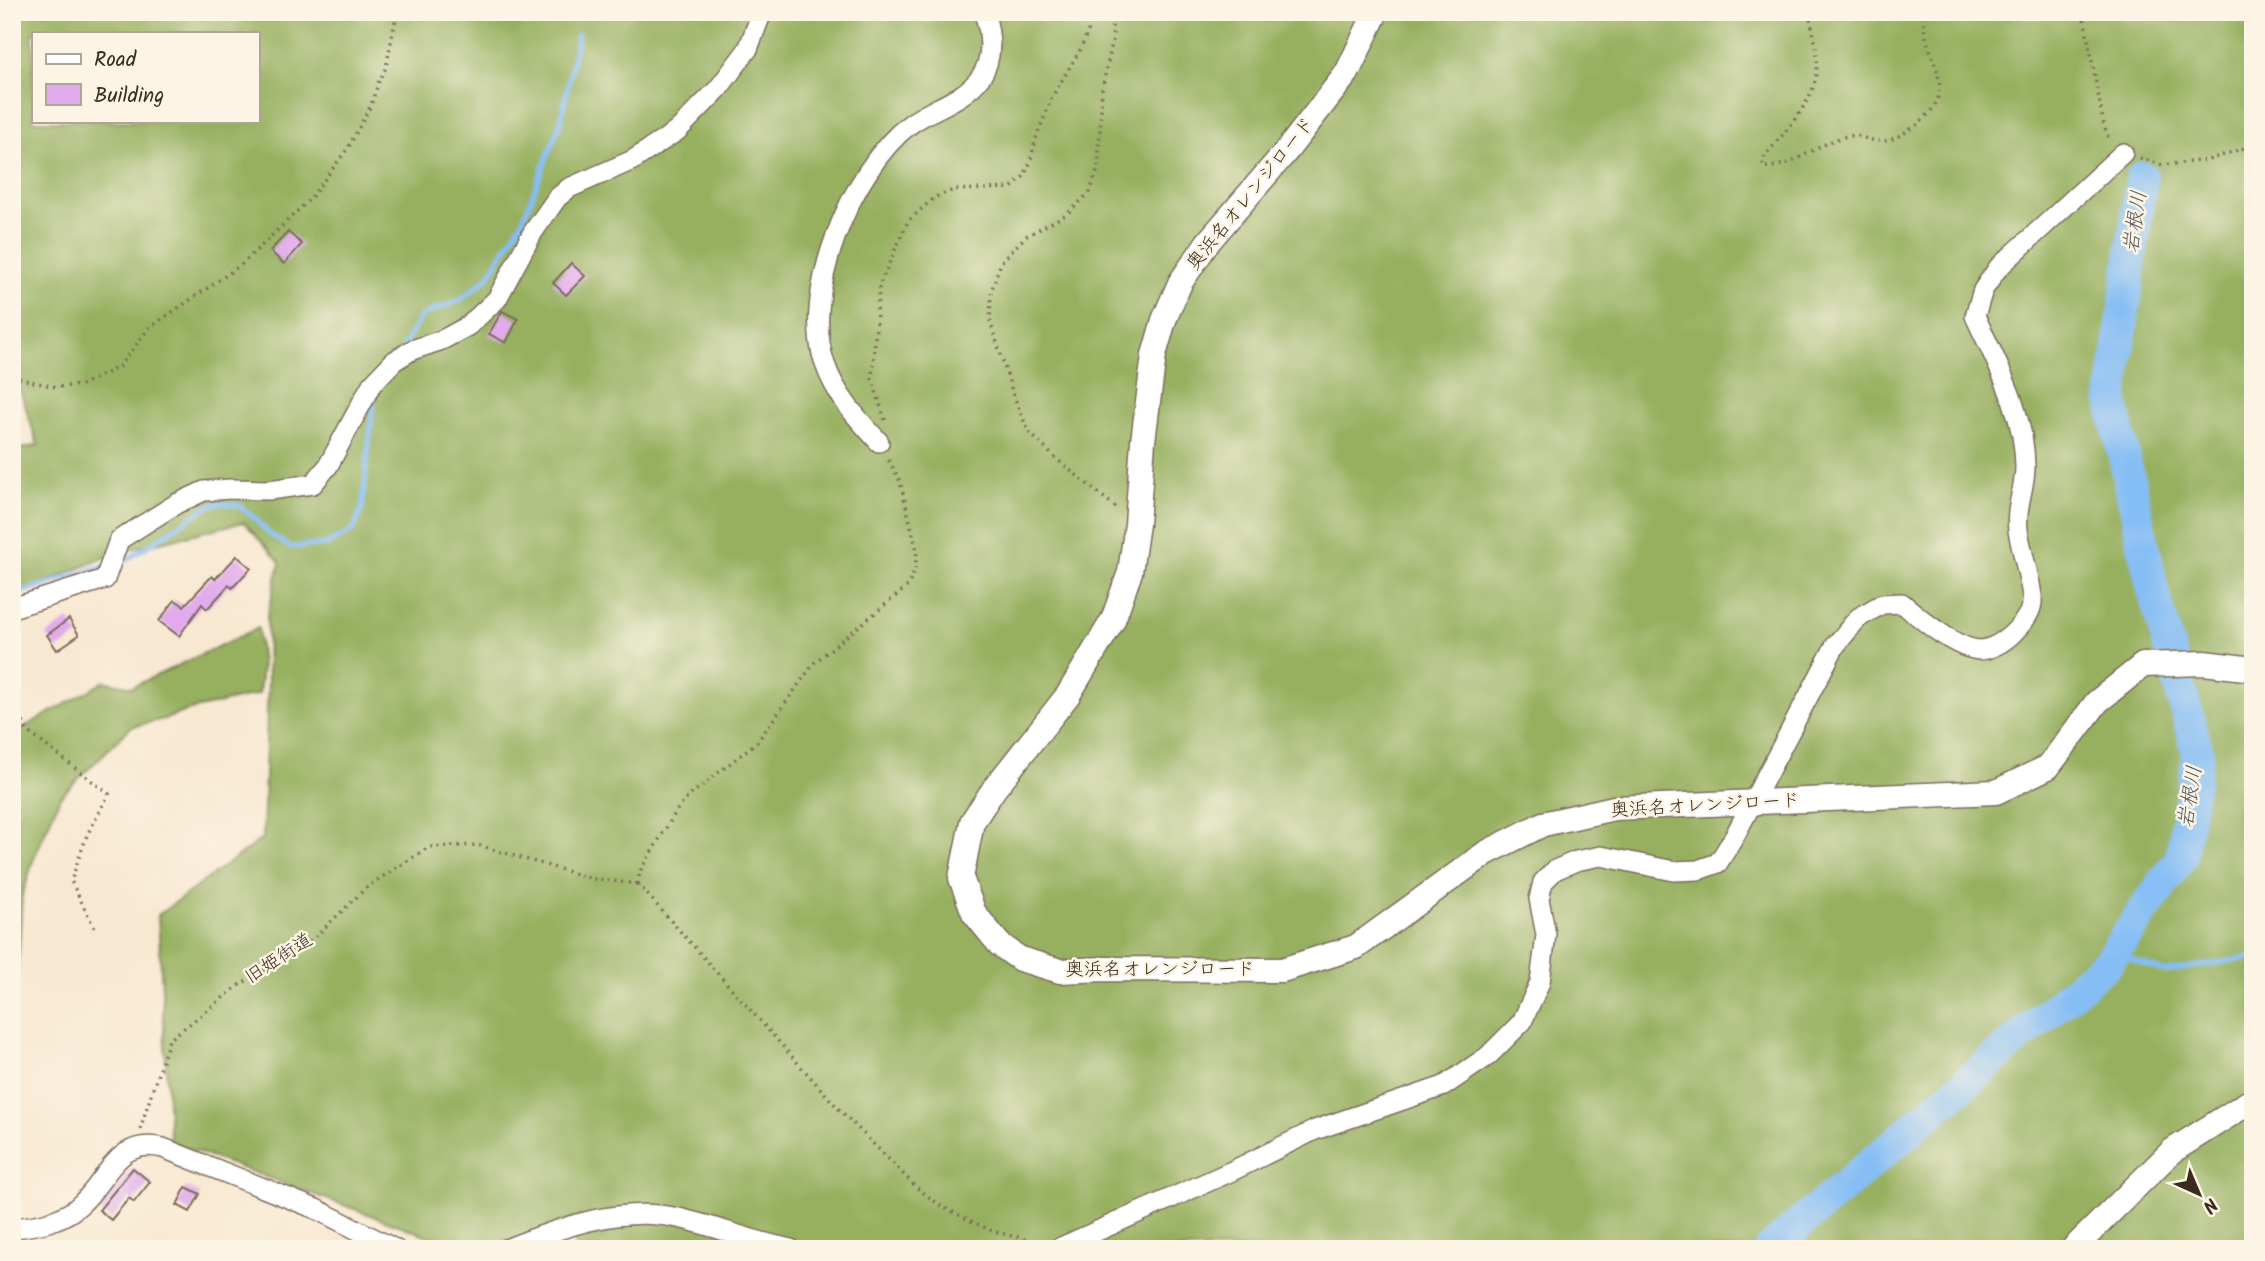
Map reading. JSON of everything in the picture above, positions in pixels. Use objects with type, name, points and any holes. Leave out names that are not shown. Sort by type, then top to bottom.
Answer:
[{"type":"street","points":[[12,608],[106,579],[120,540],[176,504],[204,491],[269,490],[313,484],[328,466],[372,384],[394,361],[412,350],[442,340],[468,326],[496,299],[533,232],[557,198],[569,188],[633,159],[677,131],[719,89],[748,49],[762,12]]},
{"type":"street","points":[[879,442],[845,405],[825,365],[819,343],[819,304],[832,244],[862,180],[880,153],[909,125],[960,97],[979,79],[986,66],[990,45],[984,12]]},
{"type":"street","name":"奥浜名オレンジロード","points":[[1376,12],[1347,73],[1289,149],[1208,242],[1180,283],[1164,320],[1154,355],[1143,441],[1137,524],[1129,572],[1113,620],[1068,695],[994,789],[972,822],[961,878],[974,913],[999,944],[1020,959],[1060,971],[1282,970],[1356,947],[1486,853],[1543,824],[1614,808],[1996,792],[2048,767],[2097,702],[2143,665],[2204,663],[2253,669]]},
{"type":"street","points":[[1058,1248],[1195,1188],[1315,1130],[1444,1086],[1488,1056],[1522,1022],[1540,982],[1546,934],[1539,900],[1543,882],[1555,870],[1576,860],[1601,856],[1674,871],[1698,870],[1718,863],[1835,646],[1858,618],[1882,604],[1902,603],[1926,623],[1961,645],[1980,650],[2004,641],[2024,622],[2033,602],[2018,530],[2017,509],[2025,469],[2021,430],[2012,398],[1975,316],[1983,290],[1998,268],[2123,153]]},
{"type":"street","points":[[2073,1249],[2172,1151],[2253,1102]]},
{"type":"street","points":[[12,1227],[56,1220],[82,1204],[121,1155],[135,1147],[150,1145],[163,1147],[316,1209],[395,1249]]},
{"type":"street","points":[[506,1249],[547,1232],[584,1221],[630,1214],[676,1217],[791,1249]]},
{"type":"path","points":[[12,377],[56,387],[81,385],[119,367],[149,328],[251,256],[310,199],[348,148],[371,105],[386,68],[397,12]]},
{"type":"path","points":[[1111,12],[1113,39],[1102,89],[1098,168],[1090,192],[1067,214],[1026,236],[1001,262],[991,292],[990,320],[1013,394],[1028,431],[1054,457],[1137,524]]},
{"type":"path","points":[[1809,12],[1817,64],[1814,87],[1802,109],[1763,159],[1763,167],[1796,161],[1826,142],[1850,136],[1885,141],[1913,127],[1930,114],[1938,101],[1940,76],[1927,43],[1924,12]]},
{"type":"path","points":[[2083,12],[2103,121],[2107,135],[2123,153],[2163,166],[2208,160],[2253,145]]},
{"type":"path","points":[[12,696],[27,731],[109,794],[87,835],[71,881],[95,929]]},
{"type":"path","name":"旧姫街道","points":[[135,1147],[169,1040],[238,986],[309,943],[368,886],[429,847],[478,845],[593,879],[638,884],[838,1107],[918,1188],[942,1206],[992,1231],[1058,1248]]},
{"type":"green space","points":[[12,12],[2253,12],[2253,1249],[577,1249],[568,1226],[464,1249],[170,1142],[158,915],[263,838],[268,682],[267,617],[280,562],[244,522],[115,553],[12,597],[12,451],[38,445],[12,366]]},
{"type":"green space","points":[[258,628],[262,666],[259,694],[131,727],[60,797],[34,858],[22,897],[17,976],[12,978],[12,734],[104,681],[132,687]]},
{"type":"building","points":[[288,232],[302,244],[284,264],[270,251]]},
{"type":"building","points":[[571,263],[585,276],[566,295],[553,283]]},
{"type":"building","points":[[502,311],[518,319],[506,343],[489,334]]},
{"type":"building","points":[[237,556],[251,568],[232,588],[229,585],[207,609],[202,604],[179,636],[159,621],[175,600],[184,606],[212,576],[215,579]]},
{"type":"building","points":[[69,619],[79,635],[57,650],[47,635]]},
{"type":"building","points":[[133,1168],[150,1182],[134,1202],[129,1198],[111,1220],[99,1210]]},
{"type":"building","points":[[186,1187],[200,1194],[190,1212],[177,1205]]},
{"type":"waterway","points":[[403,347],[422,315],[461,300],[488,277],[523,220],[561,121],[578,35]]},
{"type":"waterway","name":"岩根川","points":[[1770,1249],[2107,963],[2181,858],[2198,753],[2153,589],[2112,400],[2142,177]]},
{"type":"waterway","points":[[118,563],[207,507],[220,503],[238,505],[268,533],[290,547],[326,545],[353,531],[362,509],[374,398]]},
{"type":"waterway","points":[[12,595],[105,566]]},
{"type":"waterway","points":[[2115,953],[2164,972],[2253,957]]}]
